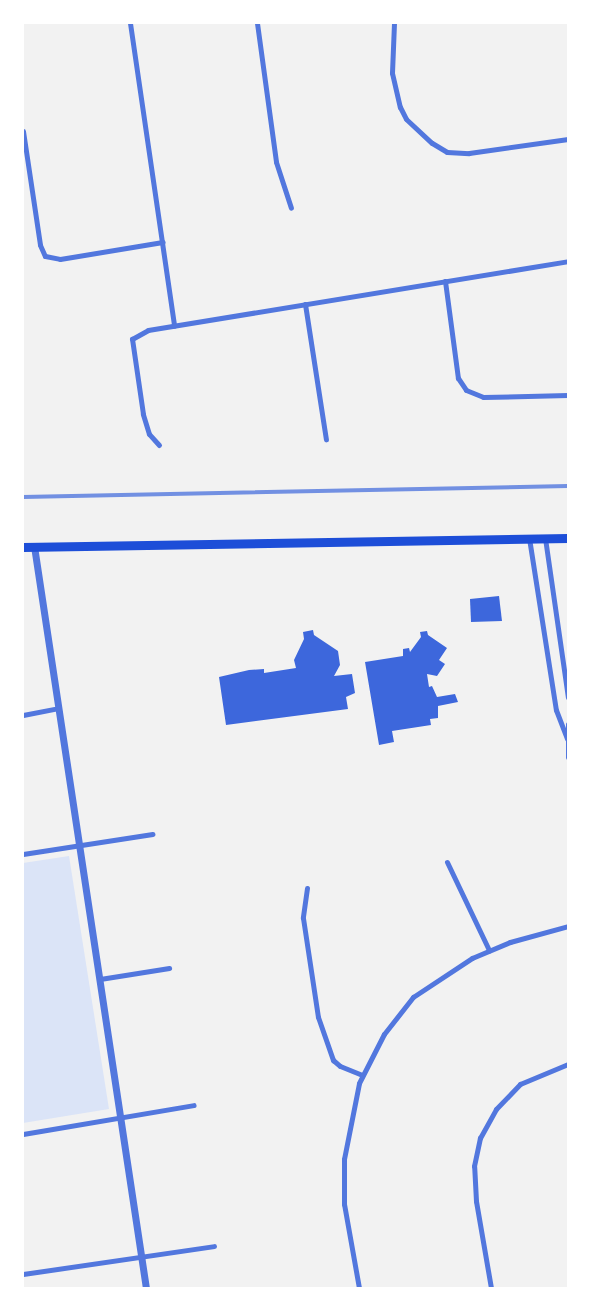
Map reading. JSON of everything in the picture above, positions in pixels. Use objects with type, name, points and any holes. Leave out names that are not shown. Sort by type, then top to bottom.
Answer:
[{"type":"main road","points":[[23,547],[568,538]]},
{"type":"street","points":[[130,23],[174,326]]},
{"type":"street","points":[[257,23],[276,162],[291,208]]},
{"type":"street","points":[[394,23],[391,73],[400,107],[406,119],[432,143],[447,152],[469,153],[568,139]]},
{"type":"street","points":[[23,131],[40,245],[46,256],[60,259],[163,242]]},
{"type":"street","points":[[159,445],[149,434],[143,414],[132,339],[148,330],[568,261]]},
{"type":"street","points":[[445,281],[458,378],[466,390],[483,397],[568,395]]},
{"type":"street","points":[[306,304],[326,439]]},
{"type":"street","points":[[529,538],[556,710],[567,739]]},
{"type":"street","points":[[545,538],[568,697]]},
{"type":"street","points":[[34,547],[146,1288]]},
{"type":"street","points":[[546,646],[561,643]]},
{"type":"street","points":[[23,715],[58,708]]},
{"type":"street","points":[[568,724],[568,757]]},
{"type":"street","points":[[23,854],[152,834]]},
{"type":"street","points":[[447,862],[489,950]]},
{"type":"street","points":[[307,888],[303,918],[318,1017],[333,1060],[340,1066],[362,1075]]},
{"type":"street","points":[[359,1288],[344,1204],[344,1159],[354,1100],[362,1075],[384,1034],[413,997],[430,983],[489,950],[568,926]]},
{"type":"street","points":[[100,979],[169,968]]},
{"type":"street","points":[[491,1288],[476,1201],[474,1166],[480,1138],[496,1109],[520,1084],[568,1064]]},
{"type":"street","points":[[23,1133],[194,1105]]},
{"type":"street","points":[[23,1274],[214,1246]]},
{"type":"shaded area","points":[[69,856],[109,1109],[23,1123],[23,863]]},
{"type":"building","points":[[499,596],[502,621],[471,622],[470,599]]},
{"type":"building","points":[[313,630],[314,635],[338,651],[340,665],[334,676],[352,674],[355,693],[346,697],[348,709],[226,725],[219,677],[249,670],[264,669],[264,673],[296,668],[294,660],[304,639],[303,632]]},
{"type":"building","points":[[427,631],[428,635],[447,648],[439,660],[445,664],[437,676],[427,674],[429,687],[432,686],[437,697],[455,694],[458,702],[438,706],[438,718],[430,719],[431,725],[392,731],[394,742],[379,745],[365,662],[403,656],[403,649],[409,648],[410,652],[421,637],[420,632]]},
{"type":"railway","points":[[23,497],[568,486]]}]
